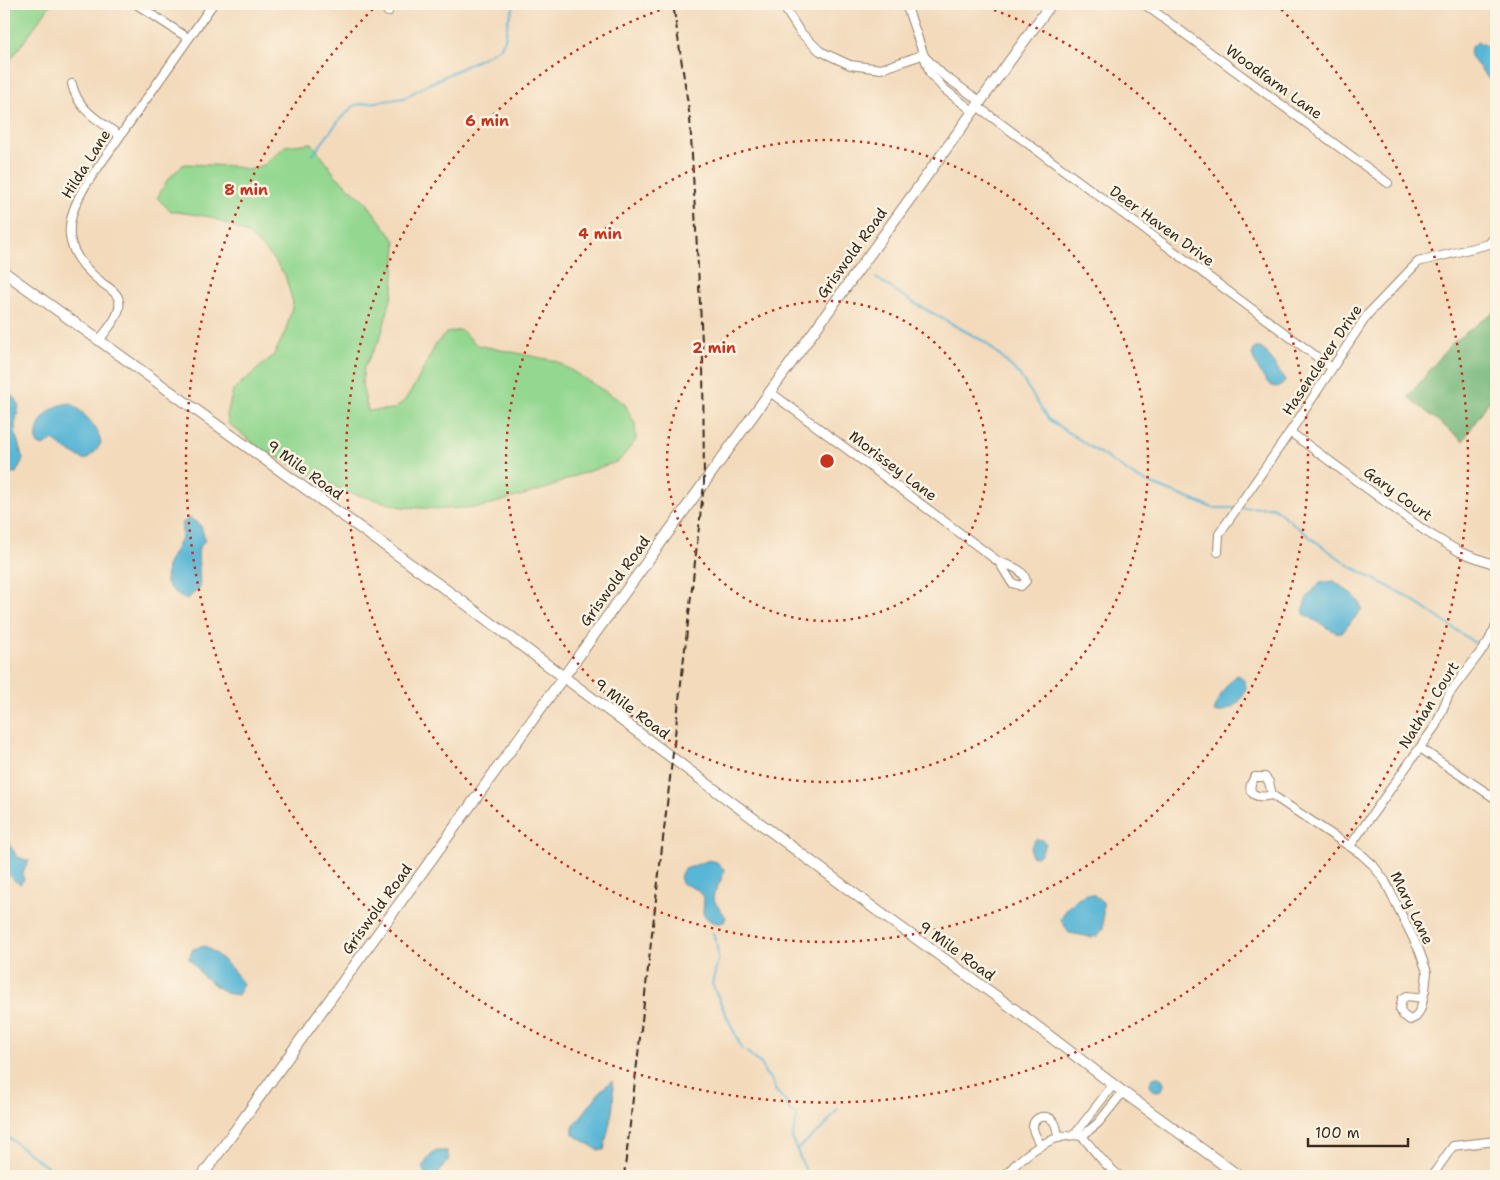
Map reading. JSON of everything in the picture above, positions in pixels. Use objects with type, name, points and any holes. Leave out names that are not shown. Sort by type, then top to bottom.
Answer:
[{"type":"street","points":[[136,4],[188,38]]},
{"type":"street","name":"Hilda Lane","points":[[99,341],[118,312],[120,302],[116,294],[83,266],[74,254],[70,236],[71,218],[79,196],[212,4]]},
{"type":"street","points":[[382,4],[388,12]]},
{"type":"street","points":[[782,4],[800,32],[820,51],[850,65],[881,68],[922,55]]},
{"type":"street","points":[[906,4],[922,55],[933,78],[944,89],[977,106]]},
{"type":"street","name":"Griswold Road","points":[[202,1176],[1051,4]]},
{"type":"street","name":"Woodfarm Lane","points":[[1144,4],[1388,183]]},
{"type":"street","points":[[922,55],[977,106]]},
{"type":"street","points":[[72,84],[75,96],[83,108],[120,136]]},
{"type":"street","name":"Deer Haven Drive","points":[[977,106],[1332,368]]},
{"type":"street","name":"Hasenclever Drive","points":[[1218,552],[1219,534],[1290,432],[1368,314],[1418,262],[1489,244],[1496,235]]},
{"type":"street","name":"9 Mile Road","points":[[4,272],[459,599],[875,909],[1014,1009],[1113,1085],[1239,1176]]},
{"type":"street","name":"Morissey Lane","points":[[770,392],[999,562]]},
{"type":"street","name":"Gary Court","points":[[1290,432],[1425,531],[1460,552],[1496,565]]},
{"type":"street","name":"Nathan Court","points":[[1350,846],[1436,725],[1449,694],[1488,642],[1496,626]]},
{"type":"street","points":[[1420,748],[1496,799]]},
{"type":"street","name":"Mary Lane","points":[[1272,795],[1350,846],[1373,865],[1386,881],[1419,950],[1427,972],[1423,998]]},
{"type":"street","points":[[1079,1135],[1113,1085]]},
{"type":"street","points":[[1005,1176],[1027,1154],[1041,1146],[1059,1138],[1079,1135],[1098,1123],[1123,1092]]},
{"type":"street","points":[[1041,1146],[1032,1128],[1034,1121],[1040,1117],[1045,1116],[1055,1123],[1059,1138]]},
{"type":"street","points":[[1079,1135],[1112,1171],[1120,1176]]},
{"type":"street","points":[[1432,1176],[1453,1146],[1496,1141]]},
{"type":"green space","points":[[4,4],[51,4],[4,69]]},
{"type":"green space","points":[[312,143],[336,176],[366,202],[396,242],[393,292],[380,339],[364,367],[362,385],[368,411],[395,409],[404,401],[416,383],[436,344],[446,333],[461,330],[477,345],[556,361],[624,403],[635,424],[636,440],[619,461],[572,477],[548,488],[481,507],[445,509],[402,507],[346,492],[259,448],[228,423],[227,415],[233,390],[274,355],[286,330],[293,303],[285,275],[270,255],[248,234],[211,217],[171,211],[157,198],[168,179],[184,164],[232,166],[249,170],[266,164],[285,146]]},
{"type":"green space","points":[[1496,310],[1496,406],[1489,401],[1463,441],[1408,397],[1451,344]]},
{"type":"water","points":[[1478,42],[1496,51],[1496,84],[1492,83],[1470,56],[1471,47]]},
{"type":"water","points":[[1255,348],[1260,348],[1266,352],[1285,380],[1280,386],[1275,387],[1270,384],[1260,373],[1252,354]]},
{"type":"water","points":[[9,394],[16,399],[19,405],[15,426],[23,459],[16,473],[4,472],[4,395]]},
{"type":"water","points":[[71,403],[94,425],[101,443],[96,451],[85,460],[53,440],[43,446],[37,443],[38,428],[45,416],[56,407]]},
{"type":"water","points":[[190,518],[201,526],[205,540],[198,550],[200,588],[187,599],[180,597],[166,584],[167,566],[182,537],[182,523]]},
{"type":"water","points":[[1334,581],[1358,600],[1362,609],[1342,633],[1337,633],[1304,614],[1303,609],[1308,597],[1320,583]]},
{"type":"water","points":[[1237,675],[1244,680],[1246,686],[1245,693],[1235,705],[1221,712],[1214,712],[1223,692]]},
{"type":"water","points":[[1036,839],[1043,840],[1046,844],[1040,855],[1036,857],[1031,856],[1031,851]]},
{"type":"water","points":[[4,842],[8,843],[18,857],[29,861],[23,872],[24,880],[20,884],[9,876],[5,866]]},
{"type":"water","points":[[709,860],[717,862],[724,869],[713,897],[726,917],[724,922],[720,923],[707,919],[703,914],[704,897],[698,890],[682,883],[680,877],[683,870]]},
{"type":"water","points":[[1085,894],[1094,895],[1103,902],[1103,928],[1098,936],[1091,937],[1069,933],[1061,920],[1068,908]]},
{"type":"water","points":[[205,946],[226,963],[239,978],[243,984],[238,995],[225,993],[204,977],[189,958],[193,949]]},
{"type":"water","points":[[1157,1077],[1162,1079],[1164,1084],[1162,1089],[1157,1091],[1152,1089],[1150,1084],[1152,1079]]},
{"type":"water","points":[[612,1081],[613,1099],[611,1116],[604,1150],[598,1150],[573,1134],[573,1127],[602,1089]]},
{"type":"water","points":[[436,1151],[447,1151],[449,1159],[436,1176],[426,1176],[422,1168],[429,1157]]},
{"type":"waterway","points":[[312,156],[340,119],[355,105],[404,98],[500,48],[505,39],[508,20],[515,4]]},
{"type":"waterway","points":[[876,278],[914,303],[985,342],[1019,374],[1048,419],[1139,479],[1213,508],[1235,508]]},
{"type":"waterway","points":[[1240,508],[1273,507],[1350,566],[1408,597],[1475,643]]},
{"type":"waterway","points":[[1488,656],[1496,664]]},
{"type":"waterway","points":[[713,933],[717,946],[718,960],[712,984],[742,1049]]},
{"type":"waterway","points":[[747,1052],[762,1065],[765,1073],[773,1082],[775,1090],[786,1102],[790,1111],[797,1115],[792,1139],[808,1176]]},
{"type":"waterway","points":[[797,1149],[824,1127],[838,1109]]},
{"type":"waterway","points":[[4,1134],[59,1176]]},
{"type":"railway","points":[[624,1176],[704,484],[703,360],[690,118],[673,4]]}]
